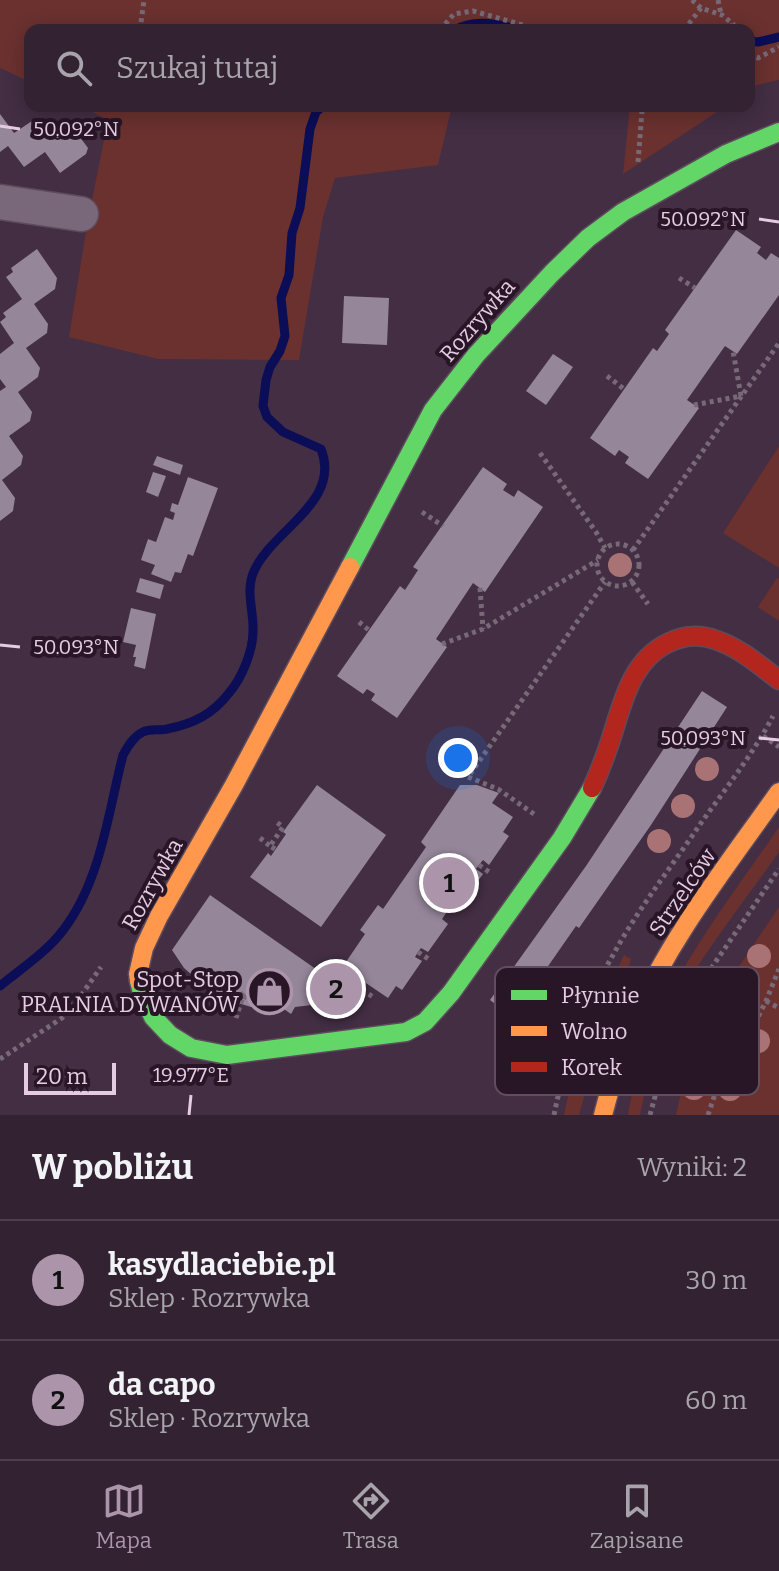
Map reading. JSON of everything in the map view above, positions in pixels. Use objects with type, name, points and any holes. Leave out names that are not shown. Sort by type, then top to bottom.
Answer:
[{"type":"street","name":"Rozrywka","points":[[779,132],[726,154],[623,212],[588,238],[476,355],[433,410],[144,948],[138,974],[142,993],[153,1017],[170,1035],[191,1048],[227,1055],[406,1032],[426,1022],[460,982],[564,835],[592,787],[610,743],[627,687],[650,654],[679,637],[710,637],[738,651],[779,680]]},
{"type":"street","points":[[0,202],[81,214]]},
{"type":"street","name":"Strzelców","points":[[661,967],[779,792]]},
{"type":"street","name":"Strzelców","points":[[603,1115],[609,1095]]},
{"type":"path","points":[[141,24],[144,0]]},
{"type":"path","points":[[692,0],[733,24]]},
{"type":"path","points":[[718,0],[722,15]]},
{"type":"path","points":[[689,24],[701,8]]},
{"type":"path","points":[[445,24],[454,14],[473,11],[519,24]]},
{"type":"path","points":[[755,57],[779,47]]},
{"type":"path","points":[[633,207],[642,112]]},
{"type":"path","points":[[679,278],[695,288]]},
{"type":"path","points":[[633,550],[779,343]]},
{"type":"path","points":[[733,351],[741,396]]},
{"type":"path","points":[[607,376],[624,389]]},
{"type":"path","points":[[694,405],[741,396]]},
{"type":"path","points":[[540,453],[605,548]]},
{"type":"path","points":[[422,512],[443,526]]},
{"type":"path","points":[[442,644],[483,629],[598,560],[611,544],[623,544],[633,550],[639,559],[637,577],[632,582],[617,586],[605,582],[600,577],[598,560]]},
{"type":"path","points":[[564,835],[498,789],[468,777],[605,582]]},
{"type":"path","points":[[632,582],[648,604]]},
{"type":"path","points":[[480,588],[483,629]]},
{"type":"path","points":[[763,736],[779,747]]},
{"type":"path","points":[[260,838],[273,848],[283,827],[275,821]]},
{"type":"path","points":[[479,865],[492,874]]},
{"type":"path","points":[[712,967],[779,869]]},
{"type":"path","points":[[418,952],[430,960]]},
{"type":"path","points":[[0,1059],[62,1018],[102,965]]},
{"type":"path","points":[[759,1015],[779,969]]},
{"type":"path","points":[[224,975],[243,996],[272,1009]]},
{"type":"path","points":[[355,986],[382,1003]]},
{"type":"path","points":[[240,1005],[243,996]]},
{"type":"path","points":[[262,1004],[267,998]]},
{"type":"path","points":[[766,1001],[779,1008]]},
{"type":"path","points":[[650,1115],[655,1095]]},
{"type":"path","points":[[708,1115],[713,1095]]},
{"type":"shaded area","points":[[0,0],[779,0],[779,80],[755,86],[755,24],[24,24],[24,79],[0,68]]},
{"type":"shaded area","points":[[93,112],[451,112],[438,165],[335,178],[323,217],[299,360],[158,359],[69,337],[108,120]]},
{"type":"shaded area","points":[[629,112],[717,112],[623,174]]},
{"type":"shaded area","points":[[779,446],[779,568],[723,533]]},
{"type":"shaded area","points":[[779,579],[779,621],[758,607]]},
{"type":"shaded area","points":[[779,827],[779,852],[698,967],[685,967]]},
{"type":"shaded area","points":[[779,907],[779,1115],[676,1115],[680,1095],[759,1095],[759,967],[739,967]]},
{"type":"shaded area","points":[[624,955],[631,959],[629,967],[618,967]]},
{"type":"shaded area","points":[[569,1095],[585,1095],[579,1115],[564,1115]]},
{"type":"shaded area","points":[[632,1095],[644,1095],[640,1115],[628,1115]]},
{"type":"building","points":[[0,114],[14,133],[35,119],[50,140],[71,125],[88,148],[86,154],[60,173],[45,152],[24,167],[8,146],[0,152]]},
{"type":"building","points":[[736,230],[761,247],[757,253],[766,260],[771,253],[779,258],[779,295],[737,354],[725,346],[687,400],[699,408],[648,479],[625,463],[629,457],[619,450],[615,456],[590,438],[653,348],[657,351],[669,334],[665,330]]},
{"type":"building","points":[[37,249],[57,278],[55,289],[34,304],[48,324],[47,333],[26,348],[40,368],[38,377],[18,392],[32,412],[30,421],[9,436],[23,456],[21,465],[2,480],[15,498],[13,511],[0,521],[0,391],[6,387],[0,379],[0,354],[14,343],[0,322],[6,317],[3,313],[22,299],[6,277],[13,272],[11,268]]},
{"type":"building","points":[[344,296],[389,298],[387,345],[342,343]]},
{"type":"building","points":[[553,354],[573,367],[546,405],[526,391]]},
{"type":"building","points":[[157,456],[183,465],[180,475],[153,465]]},
{"type":"building","points":[[483,467],[507,484],[503,490],[514,497],[518,490],[543,507],[485,592],[473,583],[436,639],[447,647],[397,718],[371,700],[375,694],[367,689],[363,694],[337,676],[400,586],[405,590],[418,570],[413,567]]},
{"type":"building","points":[[153,472],[166,476],[158,497],[146,492]]},
{"type":"building","points":[[188,477],[218,488],[193,556],[188,554],[181,573],[175,572],[171,582],[151,574],[155,565],[141,560],[148,539],[156,542],[165,517],[173,520],[175,513],[170,511],[172,503],[178,505]]},
{"type":"building","points":[[140,578],[164,585],[160,599],[136,592]]},
{"type":"building","points":[[131,608],[156,614],[145,669],[134,666],[136,645],[123,642]]},
{"type":"building","points":[[702,691],[727,707],[651,825],[579,928],[576,926],[547,967],[514,967],[586,866]]},
{"type":"building","points":[[317,785],[386,835],[321,927],[250,877],[268,853],[271,856],[286,834],[283,832]]},
{"type":"building","points":[[460,785],[477,785],[499,793],[492,803],[513,817],[503,832],[509,836],[489,865],[483,860],[476,869],[483,874],[462,903],[456,899],[442,919],[448,924],[428,952],[421,948],[418,952],[415,957],[422,961],[402,990],[396,986],[388,998],[360,979],[345,1001],[295,1007],[291,1014],[281,1007],[251,1007],[222,998],[184,968],[172,950],[210,895],[333,981],[365,934],[360,930],[378,905],[383,909],[426,847],[421,842]]},
{"type":"waterway","points":[[469,24],[491,24]]},
{"type":"waterway","points":[[755,42],[779,37]]},
{"type":"waterway","points":[[0,986],[50,945],[77,910],[95,868],[123,755],[132,742],[146,731],[164,730],[202,717],[234,687],[246,664],[253,639],[250,586],[254,571],[263,556],[314,500],[322,485],[325,468],[321,449],[283,432],[267,417],[263,406],[270,367],[285,336],[281,298],[289,275],[292,233],[300,208],[310,129],[316,112]]},
{"type":"traffic: fast","points":[[350,567],[433,410],[476,355],[552,273],[588,238],[623,212],[726,154],[779,132]]},
{"type":"traffic: fast","points":[[139,981],[153,1017],[170,1035],[191,1048],[227,1055],[406,1032],[425,1022],[451,993],[562,838],[592,788]]},
{"type":"traffic: slow","points":[[139,981],[144,948],[159,916],[234,785],[350,567]]},
{"type":"traffic: slow","points":[[661,967],[699,905],[779,792]]},
{"type":"traffic: slow","points":[[603,1115],[609,1095]]},
{"type":"traffic: jam","points":[[592,788],[629,686],[645,661],[668,643],[692,636],[716,640],[741,652],[779,680]]},
{"type":"place","name":"kasydlaciebie.pl","points":[[449,883]]},
{"type":"place","name":"da capo","points":[[336,989]]},
{"type":"place","name":"Spot-Stop PRALNIA DYWANÓW","points":[[270,992]]}]
